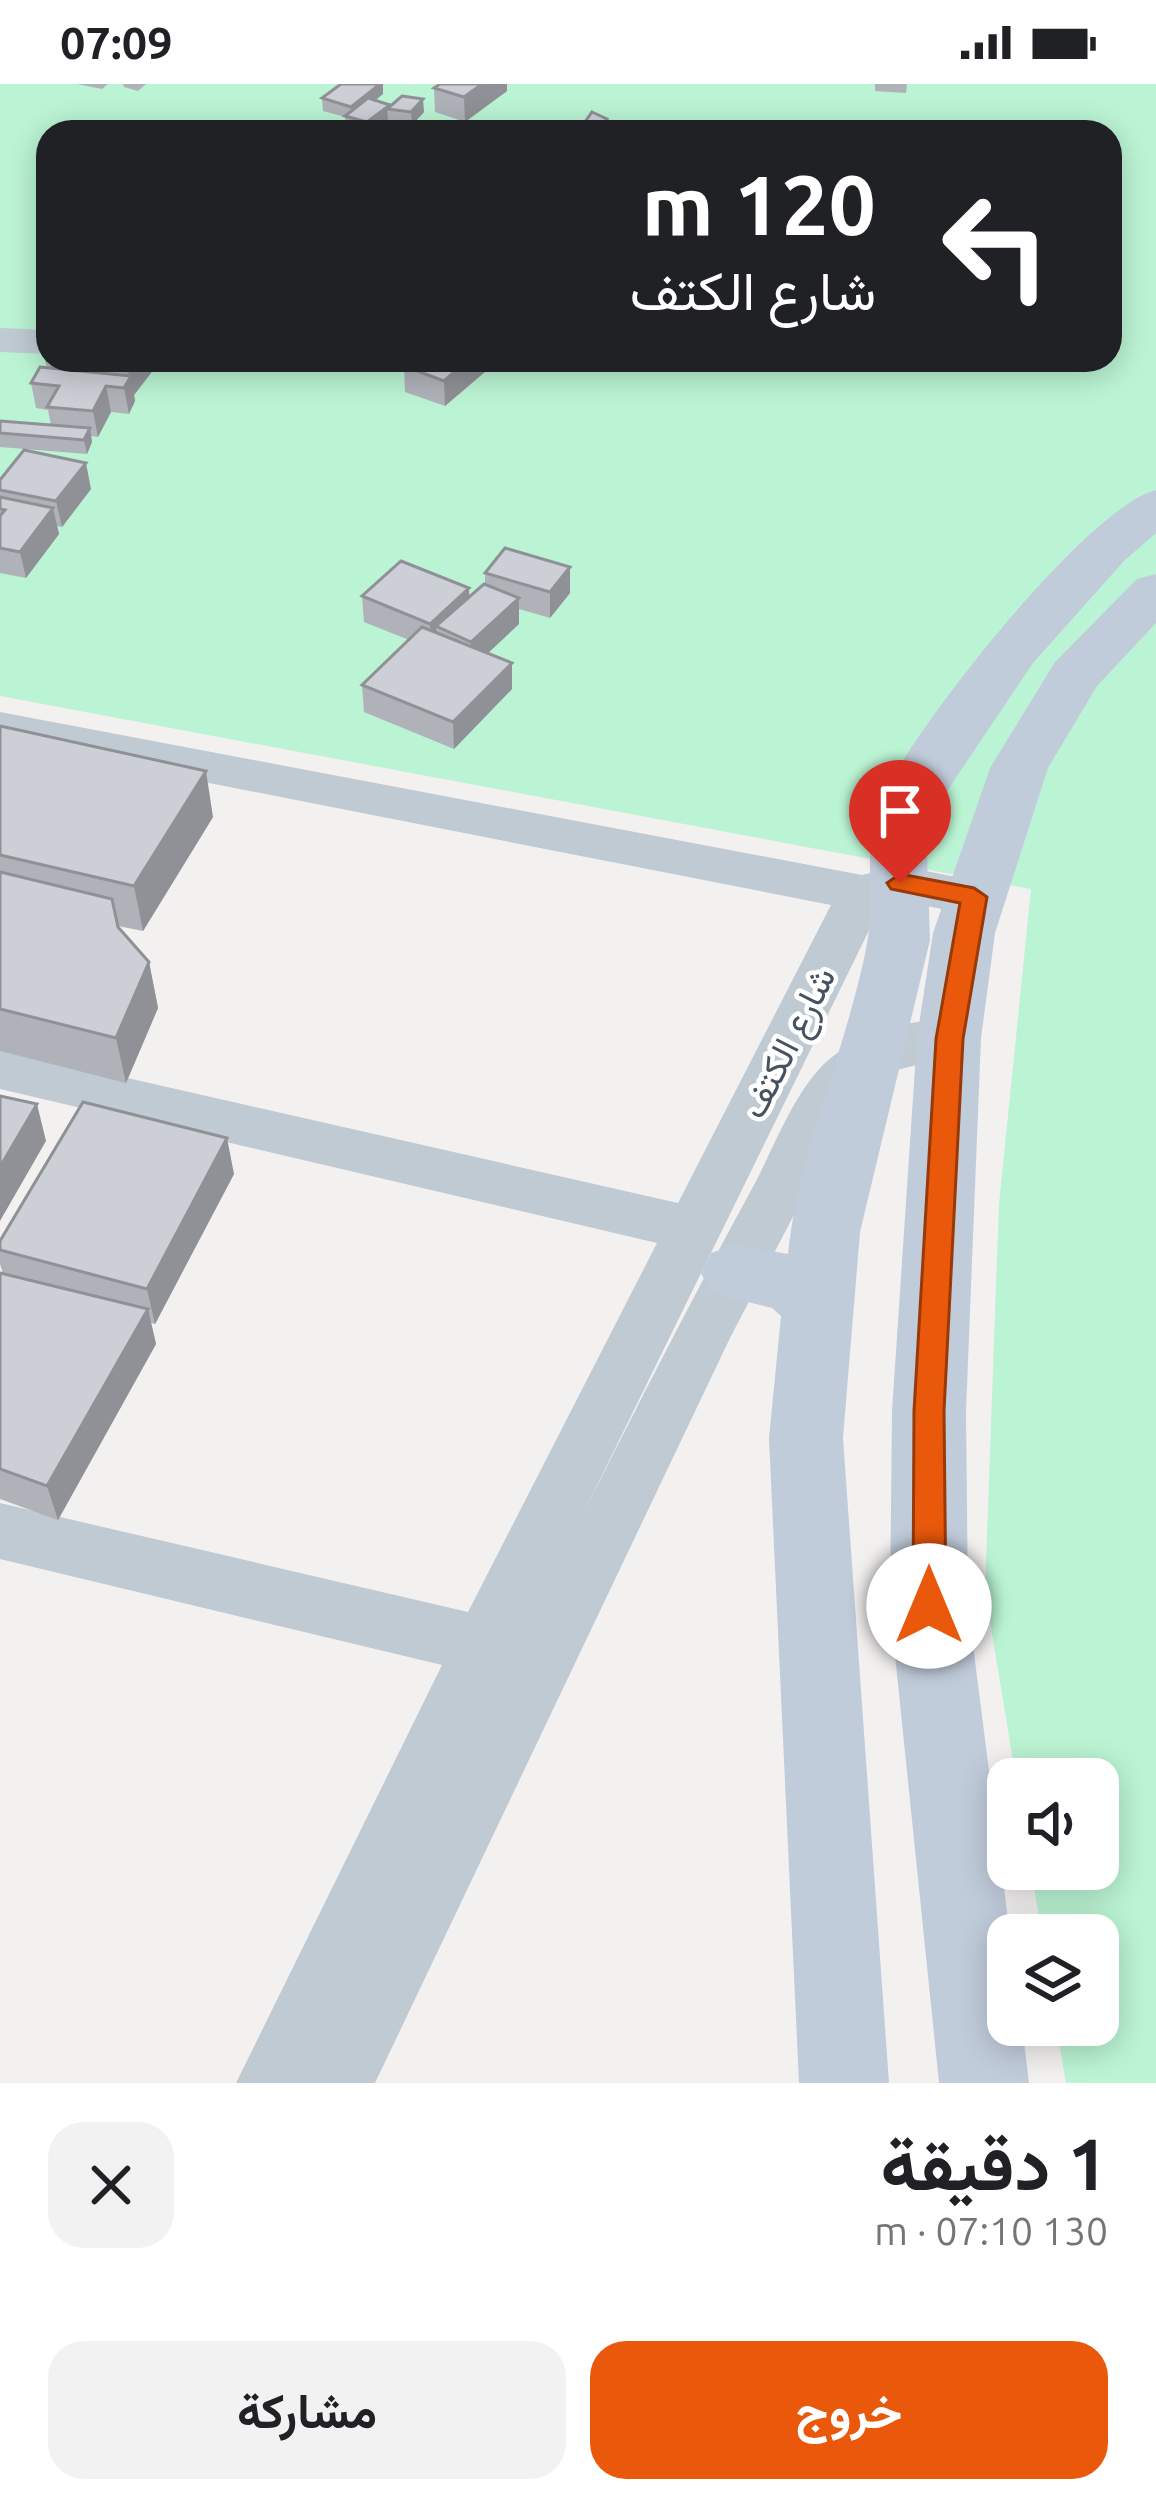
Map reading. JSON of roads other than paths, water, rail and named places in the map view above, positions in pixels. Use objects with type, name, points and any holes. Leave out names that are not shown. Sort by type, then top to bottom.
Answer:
[{"type":"main road","points":[[844,2083],[806,1438],[825,1232],[899,940],[881,888],[897,853],[911,800],[952,734],[1013,651],[1105,550],[1156,506]]},
{"type":"main road","points":[[984,2083],[929,1606],[929,1411],[949,1039],[974,897],[1018,768],[1075,675],[1156,591]]},
{"type":"main road","points":[[714,1251],[790,1283],[818,1304]]},
{"type":"street","points":[[0,340],[36,342]]},
{"type":"street","points":[[0,727],[881,888],[974,897]]},
{"type":"street","name":"شارع الكتف","points":[[714,1251],[881,888]]},
{"type":"street","points":[[272,2083],[485,1646],[714,1251],[849,1070],[872,1053],[949,1039]]},
{"type":"street","points":[[0,1069],[714,1251]]},
{"type":"street","points":[[336,2083],[714,1251]]},
{"type":"street","points":[[0,1531],[485,1646]]}]
